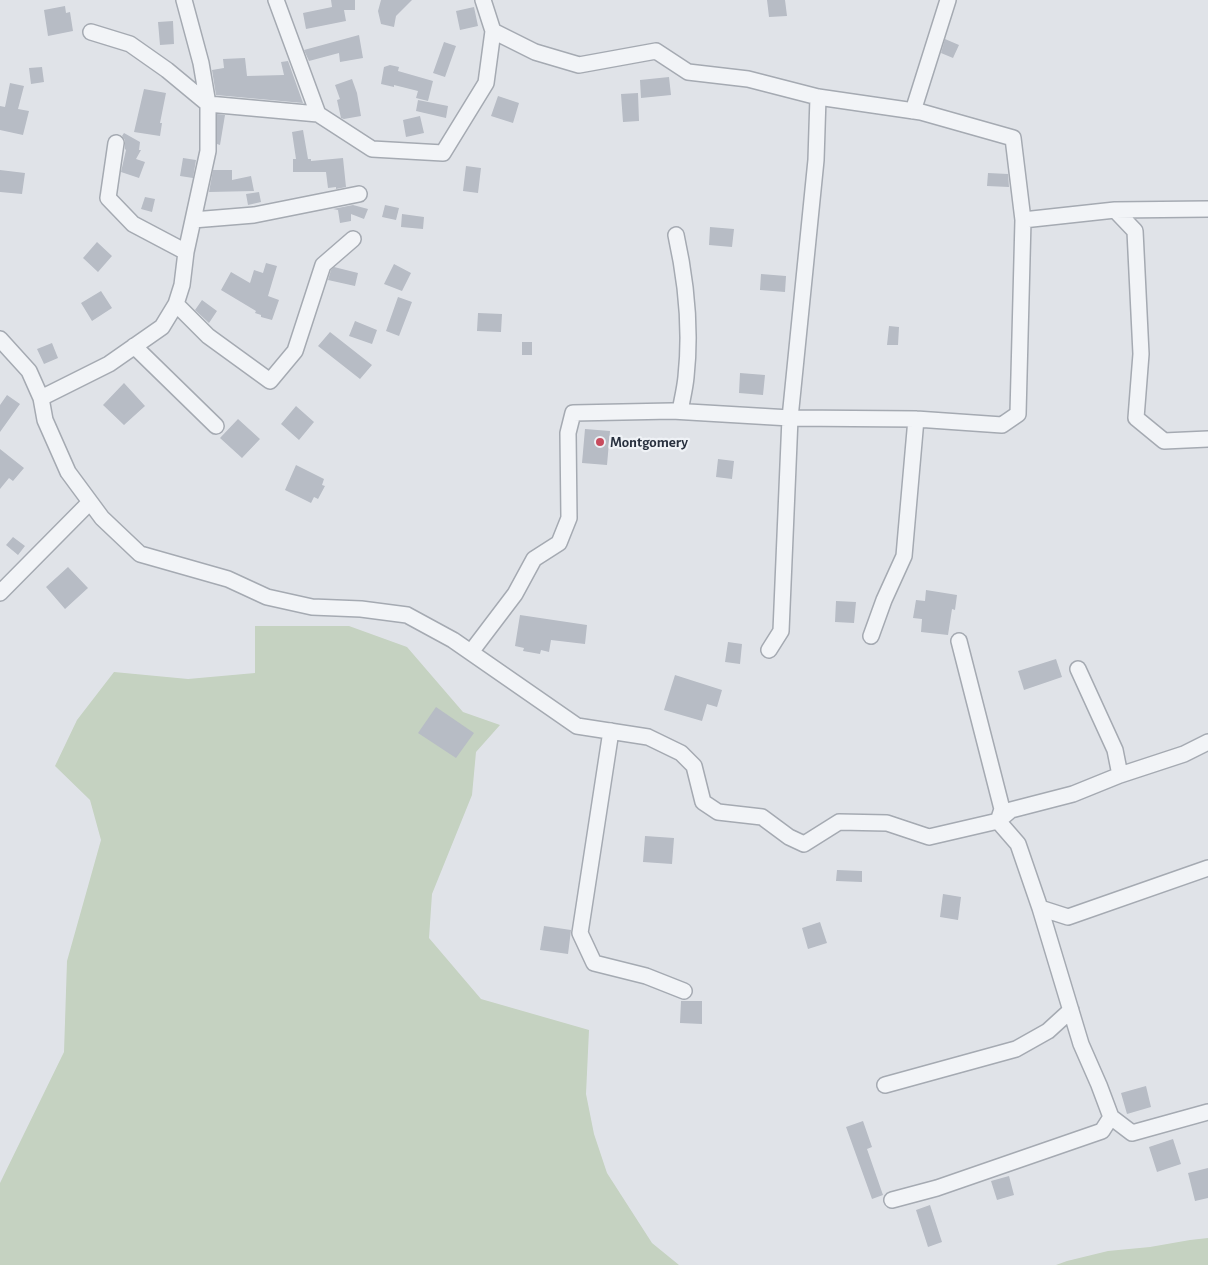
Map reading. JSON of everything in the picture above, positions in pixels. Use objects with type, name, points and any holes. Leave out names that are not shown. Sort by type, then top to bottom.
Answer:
[{"type":"street","points":[[40,398],[108,364],[162,327],[176,304],[182,285],[186,252],[208,151],[208,104],[201,63],[184,0]]},
{"type":"street","points":[[276,0],[318,114]]},
{"type":"street","points":[[91,32],[130,44],[167,70],[208,104],[318,114],[372,149],[443,152],[486,83],[492,31],[483,0]]},
{"type":"street","points":[[913,111],[948,0]]},
{"type":"street","points":[[471,652],[515,594],[534,559],[559,543],[569,518],[568,433],[573,413],[680,411],[790,418],[916,419],[1002,425],[1018,414],[1023,220],[1013,138],[913,111],[818,97],[748,79],[688,72],[656,51],[578,65],[536,52],[492,31]]},
{"type":"street","points":[[769,650],[781,631],[790,418],[816,160],[818,97]]},
{"type":"street","points":[[116,143],[108,198],[133,224],[186,252]]},
{"type":"street","points":[[193,220],[254,216],[359,194]]},
{"type":"street","points":[[1023,220],[1115,210],[1208,209]]},
{"type":"street","points":[[1115,210],[1135,230],[1141,354],[1136,418],[1164,441],[1208,439]]},
{"type":"street","points":[[676,235],[683,268],[687,320],[686,377],[680,411]]},
{"type":"street","points":[[176,304],[208,336],[270,381],[295,351],[323,264],[353,239]]},
{"type":"street","points":[[0,340],[30,371],[40,398],[45,420],[68,472],[102,518],[140,554],[228,579],[267,597],[312,606],[361,609],[407,615],[453,640],[577,726],[648,738],[681,753],[694,766],[703,802],[718,812],[762,817],[789,837],[804,844],[840,822],[887,823],[929,837],[998,821],[1011,810],[1073,794],[1120,775],[1184,754],[1208,742]]},
{"type":"street","points":[[134,346],[216,426]]},
{"type":"street","points":[[871,636],[884,600],[904,556],[916,419]]},
{"type":"street","points":[[0,593],[90,502]]},
{"type":"street","points":[[959,641],[1002,809],[998,821]]},
{"type":"street","points":[[1078,669],[1115,750],[1120,775]]},
{"type":"street","points":[[611,731],[580,933],[594,963],[646,976],[684,991]]},
{"type":"street","points":[[998,821],[1018,844],[1040,908],[1081,1044],[1111,1117],[1132,1133],[1208,1112]]},
{"type":"street","points":[[1040,908],[1068,917],[1208,868]]},
{"type":"street","points":[[885,1085],[1016,1049],[1048,1031],[1070,1010]]},
{"type":"street","points":[[892,1200],[937,1188],[1102,1131],[1111,1117]]},
{"type":"green space","points":[[255,626],[349,626],[407,647],[463,712],[500,725],[476,752],[472,795],[432,894],[429,938],[481,999],[589,1030],[586,1094],[594,1134],[607,1173],[652,1243],[679,1265],[0,1265],[0,1183],[64,1052],[67,961],[101,840],[90,800],[55,766],[77,720],[114,672],[188,679],[255,673]]},
{"type":"green space","points":[[1208,1238],[1208,1265],[1056,1265],[1108,1251]]},
{"type":"building","points":[[331,0],[355,0],[355,10],[344,10],[346,21],[306,29],[303,13],[332,7]]},
{"type":"building","points":[[381,0],[412,0],[396,16],[394,27],[381,24],[378,11]]},
{"type":"building","points":[[767,0],[785,0],[787,16],[769,17]]},
{"type":"building","points":[[65,6],[66,13],[70,12],[73,31],[48,36],[44,10]]},
{"type":"building","points":[[474,7],[478,26],[460,30],[456,11]]},
{"type":"building","points":[[173,21],[174,44],[160,45],[158,22]]},
{"type":"building","points":[[359,35],[363,58],[340,62],[339,53],[309,61],[304,50]]},
{"type":"building","points":[[945,39],[959,45],[953,58],[941,53]]},
{"type":"building","points":[[444,42],[456,46],[445,77],[433,73]]},
{"type":"building","points":[[245,58],[247,76],[284,75],[281,62],[288,61],[303,103],[216,95],[212,70],[224,68],[223,59]]},
{"type":"building","points":[[390,65],[399,67],[398,71],[433,81],[428,101],[416,98],[418,91],[381,84],[384,67]]},
{"type":"building","points":[[42,67],[44,82],[31,84],[29,68]]},
{"type":"building","points":[[669,77],[671,95],[641,98],[640,80]]},
{"type":"building","points":[[352,79],[357,93],[361,116],[344,119],[341,118],[337,100],[340,99],[335,85]]},
{"type":"building","points":[[10,83],[24,86],[18,109],[29,111],[23,135],[0,130],[0,106],[5,107]]},
{"type":"building","points":[[144,89],[166,93],[160,123],[162,123],[160,136],[134,132]]},
{"type":"building","points":[[638,93],[639,121],[623,122],[621,94]]},
{"type":"building","points":[[498,96],[519,103],[513,123],[491,116]]},
{"type":"building","points":[[418,100],[448,106],[446,118],[416,111]]},
{"type":"building","points":[[217,114],[225,115],[220,145],[217,144]]},
{"type":"building","points":[[420,116],[424,133],[406,137],[403,120]]},
{"type":"building","points":[[303,130],[308,159],[311,159],[311,161],[343,158],[346,187],[328,188],[326,172],[293,172],[293,159],[296,159],[292,132]]},
{"type":"building","points":[[124,133],[140,142],[139,150],[141,150],[136,159],[145,162],[139,178],[121,172],[126,150],[125,140],[122,136]]},
{"type":"building","points":[[183,158],[196,160],[193,178],[180,176]]},
{"type":"building","points":[[466,166],[481,168],[478,193],[463,191]]},
{"type":"building","points":[[0,170],[25,173],[22,194],[0,192]]},
{"type":"building","points":[[213,170],[232,170],[232,180],[251,176],[254,191],[209,192]]},
{"type":"building","points":[[988,173],[1008,174],[1009,187],[987,186]]},
{"type":"building","points":[[259,192],[261,202],[248,205],[246,194]]},
{"type":"building","points":[[145,197],[155,199],[152,212],[141,209]]},
{"type":"building","points":[[353,205],[368,209],[364,219],[351,214],[351,221],[340,223],[338,210],[333,209]]},
{"type":"building","points":[[385,205],[399,208],[396,220],[382,217]]},
{"type":"building","points":[[402,214],[424,217],[423,229],[401,227]]},
{"type":"building","points":[[710,227],[734,229],[732,247],[709,245]]},
{"type":"building","points":[[97,242],[112,256],[98,272],[83,258]]},
{"type":"building","points":[[266,263],[277,266],[268,296],[279,300],[272,320],[261,317],[261,315],[255,313],[256,311],[221,290],[231,272],[250,283],[254,270],[263,273]]},
{"type":"building","points":[[394,264],[411,273],[402,291],[384,284]]},
{"type":"building","points":[[334,267],[358,273],[355,286],[328,280]]},
{"type":"building","points":[[761,274],[786,276],[785,292],[760,290]]},
{"type":"building","points":[[101,291],[112,308],[92,321],[81,303]]},
{"type":"building","points":[[398,297],[412,302],[399,336],[386,331]]},
{"type":"building","points":[[202,300],[217,311],[209,323],[195,310]]},
{"type":"building","points":[[478,313],[502,314],[501,332],[477,331]]},
{"type":"building","points":[[355,321],[377,330],[372,344],[349,336]]},
{"type":"building","points":[[889,326],[899,327],[898,345],[887,345]]},
{"type":"building","points":[[330,332],[372,365],[360,379],[318,346]]},
{"type":"building","points":[[522,342],[532,342],[532,355],[522,355]]},
{"type":"building","points":[[52,343],[58,358],[44,364],[37,349]]},
{"type":"building","points":[[740,373],[765,375],[763,395],[739,393]]},
{"type":"building","points":[[124,383],[145,406],[124,425],[103,405]]},
{"type":"building","points":[[7,395],[20,404],[0,432],[0,405]]},
{"type":"building","points":[[296,406],[314,422],[299,440],[281,424]]},
{"type":"building","points":[[238,419],[260,439],[242,458],[220,438]]},
{"type":"building","points":[[585,429],[610,431],[607,465],[582,463]]},
{"type":"building","points":[[0,449],[24,468],[13,481],[9,478],[0,489]]},
{"type":"building","points":[[718,459],[734,461],[732,479],[716,477]]},
{"type":"building","points":[[296,465],[324,479],[322,485],[325,486],[318,499],[314,497],[311,503],[285,490]]},
{"type":"building","points":[[13,537],[25,546],[18,555],[6,545]]},
{"type":"building","points":[[68,567],[88,588],[65,609],[46,587]]},
{"type":"building","points":[[926,590],[957,595],[955,610],[952,609],[948,635],[921,632],[922,619],[913,618],[916,600],[925,601]]},
{"type":"building","points":[[836,601],[856,602],[854,623],[835,622]]},
{"type":"building","points":[[520,615],[587,625],[585,644],[551,640],[549,652],[541,650],[540,654],[523,651],[524,648],[515,646]]},
{"type":"building","points":[[728,642],[742,644],[740,664],[725,662]]},
{"type":"building","points":[[1056,659],[1062,677],[1024,690],[1018,671]]},
{"type":"building","points":[[675,675],[722,690],[717,707],[707,704],[702,721],[664,710]]},
{"type":"building","points":[[436,707],[474,733],[456,758],[418,733]]},
{"type":"building","points":[[645,836],[674,838],[672,864],[643,862]]},
{"type":"building","points":[[837,870],[862,871],[862,882],[836,881]]},
{"type":"building","points":[[943,894],[961,897],[958,920],[940,917]]},
{"type":"building","points":[[820,922],[827,943],[808,949],[802,928]]},
{"type":"building","points":[[544,926],[571,930],[568,954],[540,950]]},
{"type":"building","points":[[681,1001],[702,1001],[702,1024],[680,1023]]},
{"type":"building","points":[[1146,1086],[1151,1107],[1127,1114],[1121,1093]]},
{"type":"building","points":[[863,1121],[872,1147],[867,1149],[883,1195],[872,1199],[846,1127]]},
{"type":"building","points":[[1173,1139],[1181,1164],[1157,1172],[1149,1147]]},
{"type":"building","points":[[1208,1168],[1208,1198],[1195,1201],[1188,1173]]},
{"type":"building","points":[[1009,1176],[1014,1195],[997,1200],[991,1181]]},
{"type":"building","points":[[930,1205],[942,1242],[928,1247],[916,1210]]},
{"type":"place","name":"Montgomery","points":[[600,442]]}]
